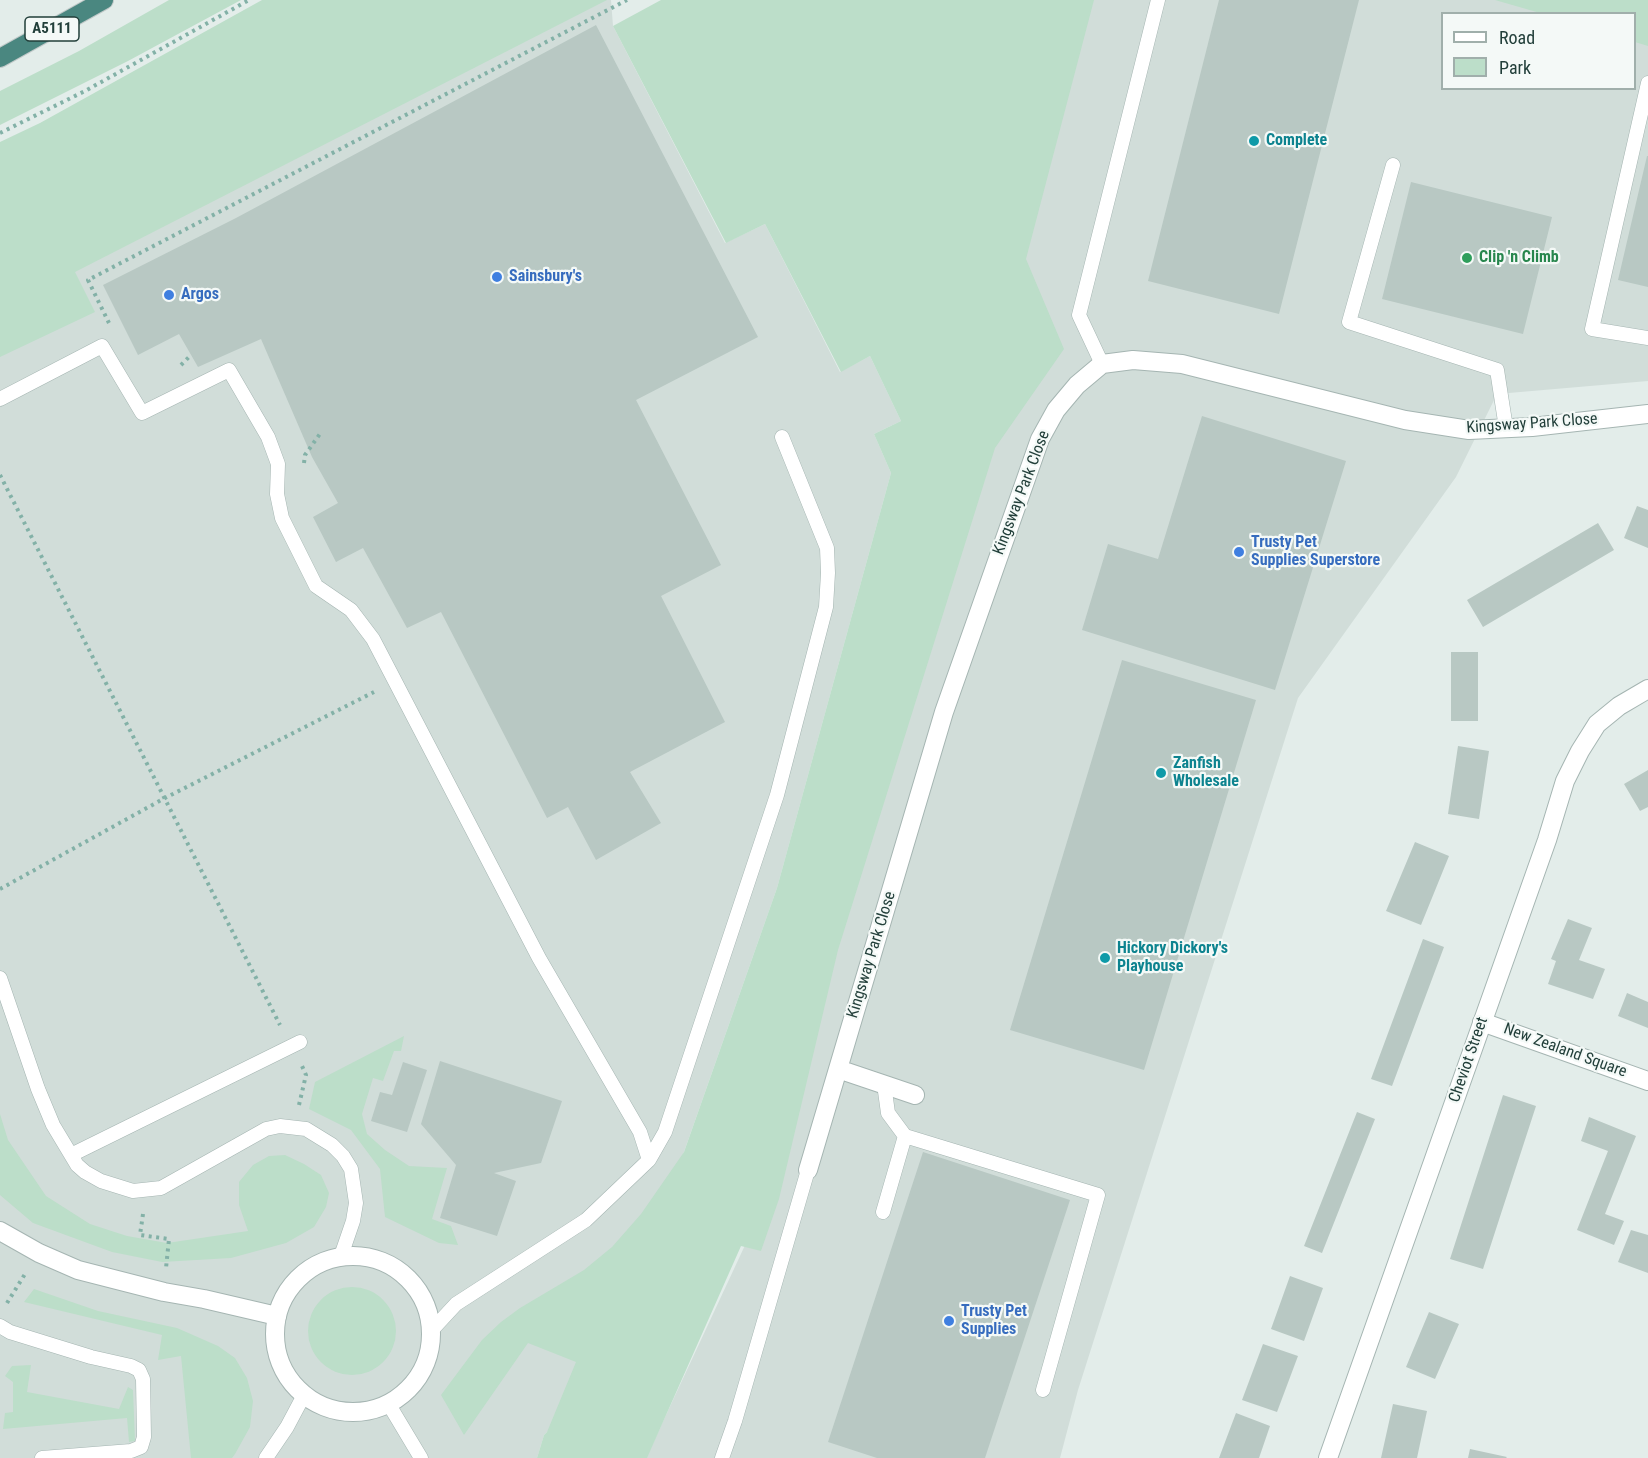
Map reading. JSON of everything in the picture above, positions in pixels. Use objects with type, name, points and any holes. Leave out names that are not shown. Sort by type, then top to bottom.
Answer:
[{"type":"highway","name":"A5111","points":[[0,58],[104,0]]},
{"type":"street","name":"Kingsway Park Close","points":[[808,1170],[944,712],[1040,439],[1056,410],[1077,385],[1102,363],[1134,360],[1182,364],[1405,420],[1469,430],[1648,414]]},
{"type":"street","name":"Cheviot Street","points":[[1328,1458],[1547,840],[1565,781],[1597,724],[1619,706],[1648,689]]},
{"type":"street","name":"New Zealand Square","points":[[1482,1022],[1648,1081]]},
{"type":"street","points":[[838,1069],[915,1095]]},
{"type":"street","points":[[0,1231],[39,1253],[78,1269],[164,1292],[277,1316]]},
{"type":"street","points":[[341,1256],[378,1259],[396,1268],[410,1280],[421,1295],[428,1313],[431,1332],[430,1349],[424,1366],[415,1381],[403,1394],[388,1403],[360,1411],[345,1411],[324,1406],[304,1395],[292,1382],[283,1368],[277,1351],[275,1334],[277,1316],[285,1294],[300,1276],[319,1263],[341,1256]]},
{"type":"lane","points":[[1102,363],[1078,315],[1158,0]]},
{"type":"lane","points":[[1648,83],[1592,329],[1648,338]]},
{"type":"lane","points":[[1393,165],[1349,322],[1497,370],[1506,428]]},
{"type":"lane","points":[[0,399],[102,345],[142,413],[229,370],[268,437],[278,464],[278,494],[282,518],[316,586],[351,610],[373,639],[539,958],[640,1132],[648,1160]]},
{"type":"lane","points":[[431,1332],[456,1304],[586,1220],[648,1160],[664,1132],[773,806],[826,607],[827,548],[782,437]]},
{"type":"lane","points":[[0,978],[38,1089],[53,1125],[77,1165],[101,1181],[133,1191],[146,1191],[168,1186],[266,1130],[280,1126],[306,1129],[332,1145],[351,1169],[356,1203],[353,1221],[341,1256]]},
{"type":"lane","points":[[71,1155],[296,1044]]},
{"type":"lane","points":[[884,1084],[888,1113],[905,1136],[1098,1195],[1043,1390]]},
{"type":"lane","points":[[883,1212],[905,1136]]},
{"type":"lane","points":[[722,1458],[735,1421],[808,1170]]},
{"type":"lane","points":[[0,1326],[10,1332],[91,1358],[131,1366],[139,1370],[143,1379],[144,1437],[141,1447],[131,1450],[42,1458]]},
{"type":"lane","points":[[266,1458],[287,1427],[304,1395]]},
{"type":"lane","points":[[388,1403],[421,1458]]},
{"type":"path","points":[[0,133],[85,91],[249,0]]},
{"type":"path","points":[[102,345],[114,332],[88,280],[627,0]]},
{"type":"path","points":[[304,464],[304,454],[322,431]]},
{"type":"path","points":[[0,475],[165,798],[296,1044],[306,1075],[294,1126]]},
{"type":"path","points":[[0,889],[165,798],[395,681]]},
{"type":"path","points":[[146,1191],[140,1235],[169,1239],[164,1292]]},
{"type":"path","points":[[5,1308],[39,1253]]},
{"type":"shaded area","points":[[562,0],[611,0],[613,26],[725,243],[765,224],[840,372],[870,356],[901,421],[874,434],[891,473],[777,888],[606,1373],[544,1435],[537,1458],[0,1458],[0,188]]},
{"type":"shaded area","points":[[1092,0],[1516,0],[1556,12],[1441,12],[1441,90],[1636,90],[1636,37],[1648,42],[1648,381],[1497,394],[1456,477],[1298,698],[1078,1390],[1060,1458],[646,1458],[787,1155],[875,785]]},
{"type":"green space","points":[[169,0],[241,0],[128,61],[0,125],[0,91],[79,51]]},
{"type":"green space","points":[[262,0],[607,0],[75,272],[95,312],[0,357],[0,142],[40,123]]},
{"type":"green space","points":[[661,0],[1094,0],[1026,259],[1064,349],[995,448],[838,950],[779,1199],[761,1251],[741,1246],[647,1458],[537,1458],[544,1435],[576,1362],[528,1343],[464,1435],[441,1395],[482,1340],[501,1322],[584,1270],[612,1247],[641,1214],[684,1152],[777,888],[891,473],[874,434],[901,421],[870,356],[841,372],[765,224],[726,243],[613,26]]},
{"type":"green space","points":[[1495,0],[1648,0],[1648,46],[1636,42],[1636,12],[1537,12]]},
{"type":"green space","points":[[404,1036],[401,1051],[394,1051],[383,1081],[373,1078],[362,1114],[367,1134],[385,1150],[409,1166],[447,1168],[432,1219],[451,1226],[458,1245],[439,1243],[385,1217],[380,1169],[351,1130],[309,1109],[315,1082]]},
{"type":"green space","points":[[0,1114],[8,1140],[46,1196],[90,1224],[127,1236],[167,1243],[248,1231],[239,1205],[239,1182],[253,1165],[269,1156],[285,1155],[321,1175],[329,1193],[326,1207],[314,1227],[286,1243],[231,1258],[162,1262],[112,1252],[33,1223],[0,1195]]},
{"type":"green space","points":[[352,1287],[377,1294],[389,1306],[396,1331],[389,1356],[377,1368],[352,1375],[327,1368],[315,1356],[308,1331],[315,1306],[327,1294]]},
{"type":"green space","points":[[34,1289],[98,1311],[177,1328],[218,1346],[235,1358],[247,1378],[253,1401],[250,1427],[232,1458],[191,1458],[181,1356],[158,1360],[162,1335],[24,1302]]},
{"type":"green space","points":[[31,1365],[27,1392],[119,1409],[128,1387],[133,1390],[135,1441],[129,1442],[127,1418],[3,1429],[5,1413],[13,1412],[13,1382],[5,1376],[12,1366]]},
{"type":"building","name":"Complete","points":[[1219,0],[1359,0],[1279,314],[1148,281]]},
{"type":"building","name":"Sainsbury's","points":[[596,25],[758,337],[636,400],[721,565],[661,596],[725,722],[630,772],[661,823],[596,860],[568,807],[547,818],[441,612],[407,628],[363,548],[336,562],[313,517],[338,503],[312,457],[261,339],[198,367],[179,334],[138,355],[103,285],[236,218]]},
{"type":"building","points":[[1648,156],[1648,287],[1618,280]]},
{"type":"building","name":"Clip 'n Climb","points":[[1411,182],[1552,217],[1523,334],[1382,299]]},
{"type":"building","name":"Trusty Pet Supplies Superstore","points":[[1202,416],[1346,461],[1275,690],[1082,630],[1108,544],[1158,559]]},
{"type":"building","points":[[1637,506],[1648,510],[1648,548],[1624,538]]},
{"type":"building","points":[[1598,523],[1614,550],[1483,627],[1467,600]]},
{"type":"building","points":[[1451,652],[1478,652],[1478,721],[1451,721]]},
{"type":"building","points":[[1122,660],[1256,700],[1144,1070],[1010,1030]]},
{"type":"building","points":[[1458,746],[1489,751],[1479,819],[1448,814]]},
{"type":"building","points":[[1648,770],[1648,807],[1640,811],[1624,784]]},
{"type":"building","points":[[1415,842],[1449,856],[1421,925],[1386,911]]},
{"type":"building","points":[[1568,919],[1592,928],[1579,960],[1605,969],[1593,999],[1548,984],[1556,961],[1551,959]]},
{"type":"building","points":[[1423,939],[1444,947],[1392,1086],[1371,1079]]},
{"type":"building","points":[[1627,993],[1648,1002],[1648,1028],[1618,1016]]},
{"type":"building","points":[[440,1061],[562,1101],[541,1163],[494,1173],[516,1181],[497,1236],[440,1218],[456,1165],[421,1124]]},
{"type":"building","points":[[403,1062],[427,1070],[407,1132],[371,1121],[380,1092],[392,1095]]},
{"type":"building","points":[[1503,1095],[1536,1106],[1483,1269],[1450,1259]]},
{"type":"building","points":[[1357,1112],[1375,1119],[1322,1253],[1304,1246]]},
{"type":"building","points":[[1589,1117],[1636,1136],[1605,1214],[1624,1221],[1614,1245],[1577,1230],[1608,1151],[1581,1141]]},
{"type":"building","name":"Trusty Pet Supplies","points":[[923,1152],[1070,1200],[985,1458],[877,1458],[828,1442]]},
{"type":"building","points":[[1631,1230],[1648,1235],[1648,1273],[1618,1262]]},
{"type":"building","points":[[1290,1276],[1323,1288],[1304,1341],[1271,1329]]},
{"type":"building","points":[[1429,1312],[1459,1324],[1435,1379],[1406,1367]]},
{"type":"building","points":[[1263,1344],[1298,1356],[1277,1412],[1242,1400]]},
{"type":"building","points":[[1393,1404],[1427,1411],[1417,1458],[1381,1458]]},
{"type":"building","points":[[1236,1413],[1270,1426],[1259,1458],[1219,1458]]},
{"type":"building","points":[[1470,1449],[1507,1457],[1468,1458]]},
{"type":"place","name":"Complete","points":[[1254,141]]},
{"type":"place","name":"Clip 'n Climb","points":[[1467,258]]},
{"type":"place","name":"Sainsbury's","points":[[497,277]]},
{"type":"place","name":"Argos","points":[[169,295]]},
{"type":"place","name":"Trusty Pet Supplies Superstore","points":[[1239,552]]},
{"type":"place","name":"Zanfish Wholesale","points":[[1161,773]]},
{"type":"place","name":"Hickory Dickory's Playhouse","points":[[1105,958]]},
{"type":"place","name":"Trusty Pet Supplies","points":[[949,1321]]}]
